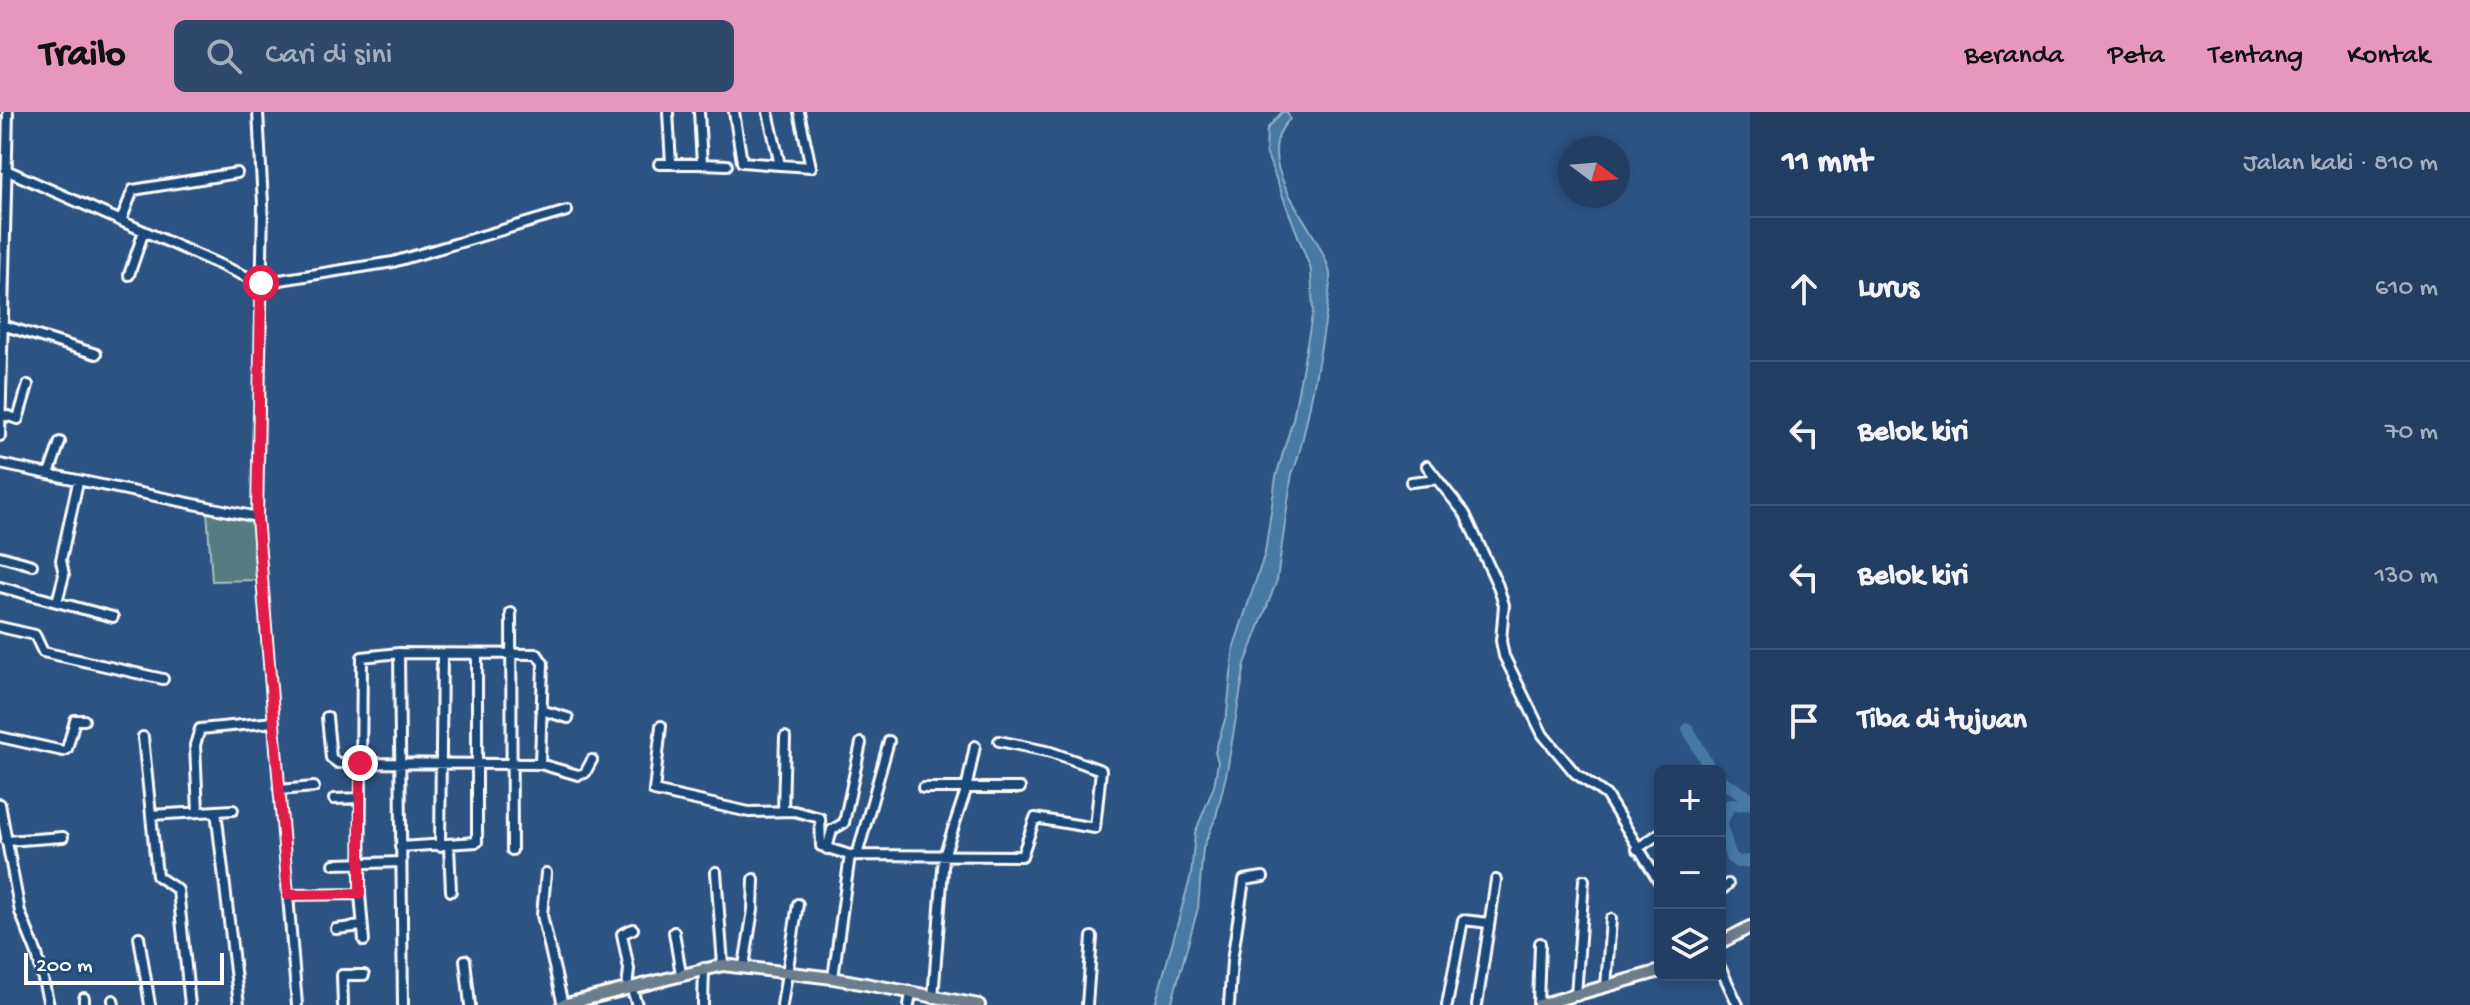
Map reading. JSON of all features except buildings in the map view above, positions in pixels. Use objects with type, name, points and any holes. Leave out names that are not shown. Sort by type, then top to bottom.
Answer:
[{"type":"main road","points":[[1726,940],[1750,927]]},
{"type":"main road","points":[[562,1005],[584,1003],[629,988],[723,965],[833,978],[910,999],[933,998],[979,1005]]},
{"type":"main road","points":[[1538,1005],[1552,1004],[1654,973]]},
{"type":"street","points":[[0,436],[2,199],[8,112]]},
{"type":"street","points":[[258,112],[261,283],[257,517],[297,1005]]},
{"type":"street","points":[[668,112],[671,164]]},
{"type":"street","points":[[699,112],[702,164]]},
{"type":"street","points":[[734,112],[742,162],[811,167],[799,112]]},
{"type":"street","points":[[768,112],[780,165]]},
{"type":"street","points":[[659,164],[727,165]]},
{"type":"street","points":[[6,170],[261,283],[393,262],[567,211]]},
{"type":"street","points":[[121,221],[133,190],[237,173]]},
{"type":"street","points":[[129,275],[144,231]]},
{"type":"street","points":[[2,325],[96,354]]},
{"type":"street","points":[[1,414],[18,419],[28,385]]},
{"type":"street","points":[[49,474],[60,442]]},
{"type":"street","points":[[0,464],[257,517]]},
{"type":"street","points":[[1427,466],[1465,514],[1498,586],[1504,605],[1501,641],[1504,656],[1543,735],[1569,768],[1606,795],[1654,874]]},
{"type":"street","points":[[1411,482],[1437,479]]},
{"type":"street","points":[[57,602],[64,575],[60,568],[62,552],[78,482]]},
{"type":"street","points":[[0,556],[32,565]]},
{"type":"street","points":[[0,587],[113,617]]},
{"type":"street","points":[[511,613],[509,764],[512,850]]},
{"type":"street","points":[[0,627],[35,635],[43,652],[163,679]]},
{"type":"street","points":[[399,653],[403,1005]]},
{"type":"street","points":[[442,654],[440,763],[451,891]]},
{"type":"street","points":[[400,847],[477,842],[477,654]]},
{"type":"street","points":[[364,941],[360,894],[360,763],[361,660],[364,655],[537,654],[541,658],[540,764]]},
{"type":"street","points":[[541,710],[568,718]]},
{"type":"street","points":[[327,717],[333,760],[338,763],[540,764],[578,775],[585,773],[592,760]]},
{"type":"street","points":[[0,737],[63,751],[67,749],[75,720],[84,720]]},
{"type":"street","points":[[198,812],[195,745],[200,729],[274,722]]},
{"type":"street","points":[[661,726],[654,791],[749,812],[783,811],[821,818],[820,844],[827,849],[854,853],[1022,856],[1035,818],[1095,828],[1101,770],[1051,752],[999,741]]},
{"type":"street","points":[[143,737],[157,876],[178,890],[190,1005]]},
{"type":"street","points":[[783,811],[785,737]]},
{"type":"street","points":[[833,978],[854,853],[889,741]]},
{"type":"street","points":[[827,849],[832,830],[844,823],[861,743]]},
{"type":"street","points":[[933,998],[944,856],[966,790],[975,746]]},
{"type":"street","points":[[279,790],[314,787]]},
{"type":"street","points":[[923,788],[1020,788]]},
{"type":"street","points":[[334,799],[361,798]]},
{"type":"street","points":[[0,804],[20,912],[37,954],[49,1005]]},
{"type":"street","points":[[151,815],[233,810]]},
{"type":"street","points":[[216,811],[239,1005]]},
{"type":"street","points":[[6,841],[63,837]]},
{"type":"street","points":[[1637,849],[1654,837]]},
{"type":"street","points":[[334,864],[401,862]]},
{"type":"street","points":[[716,872],[723,965]]},
{"type":"street","points":[[546,873],[542,915],[562,1005]]},
{"type":"street","points":[[1229,1005],[1244,880],[1263,877]]},
{"type":"street","points":[[744,966],[753,910],[754,879]]},
{"type":"street","points":[[1477,1005],[1496,880]]},
{"type":"street","points":[[1576,996],[1584,880]]},
{"type":"street","points":[[288,895],[360,894]]},
{"type":"street","points":[[782,1005],[798,904]]},
{"type":"street","points":[[1606,987],[1611,919]]},
{"type":"street","points":[[1447,1005],[1463,920],[1489,923]]},
{"type":"street","points":[[336,929],[362,926]]},
{"type":"street","points":[[633,929],[622,934],[629,969],[629,988],[637,1005]]},
{"type":"street","points":[[674,932],[681,974]]},
{"type":"street","points":[[139,937],[150,1005]]},
{"type":"street","points":[[1087,1005],[1092,937]]},
{"type":"street","points":[[1538,1005],[1540,943]]},
{"type":"street","points":[[465,960],[470,1005]]},
{"type":"street","points":[[703,1005],[704,968]]},
{"type":"street","points":[[343,1005],[343,975],[364,975]]},
{"type":"street","points":[[1726,980],[1738,1005]]},
{"type":"green space","points":[[207,510],[256,520],[261,580],[212,581]]},
{"type":"water","points":[[1282,112],[1287,112],[1290,119],[1278,136],[1276,155],[1290,195],[1314,236],[1330,274],[1327,310],[1309,408],[1292,473],[1277,580],[1245,664],[1227,771],[1216,817],[1203,848],[1198,908],[1171,1005],[1155,1005],[1191,875],[1195,833],[1214,786],[1218,762],[1215,752],[1227,713],[1234,646],[1265,553],[1276,477],[1293,419],[1313,311],[1311,270],[1266,152],[1267,129]]},
{"type":"waterway","points":[[1688,729],[1708,765]]},
{"type":"waterway","points":[[1726,784],[1750,798],[1746,804],[1729,805],[1726,813]]},
{"type":"waterway","points":[[1725,837],[1731,857],[1738,862],[1750,861]]},
{"type":"route","points":[[261,283],[257,517],[288,895],[360,894],[360,763]]}]
